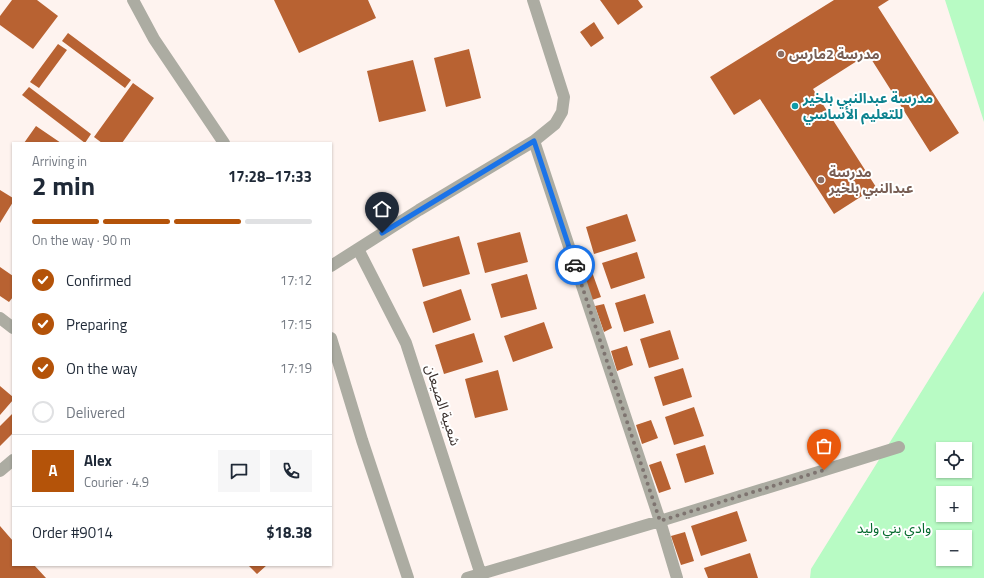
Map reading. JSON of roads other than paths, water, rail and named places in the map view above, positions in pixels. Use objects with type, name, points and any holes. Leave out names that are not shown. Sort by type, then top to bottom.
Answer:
[{"type":"street","points":[[133,0],[154,39],[223,142]]},
{"type":"street","points":[[332,265],[419,210],[534,141],[555,124],[562,112],[564,97],[532,0]]},
{"type":"street","points":[[534,141],[660,521],[677,578]]},
{"type":"street","name":"شعبية الصيعان","points":[[358,249],[406,343],[481,576]]},
{"type":"street","points":[[0,318],[12,327]]},
{"type":"street","points":[[332,341],[362,440],[408,578]]},
{"type":"street","points":[[467,578],[481,576],[898,447]]},
{"type":"street","points":[[0,471],[12,461]]},
{"type":"place","name":"مدرسة 2مارس","points":[[781,54]]},
{"type":"place","name":"مدرسة عبدالنبي بلخير للتعليم الأساسي","points":[[795,106]]},
{"type":"place","name":"مدرسة عبدالنبي بلخير","points":[[821,180]]},
{"type":"park label","name":"وادي بني وليد","points":[[894,528]]}]
